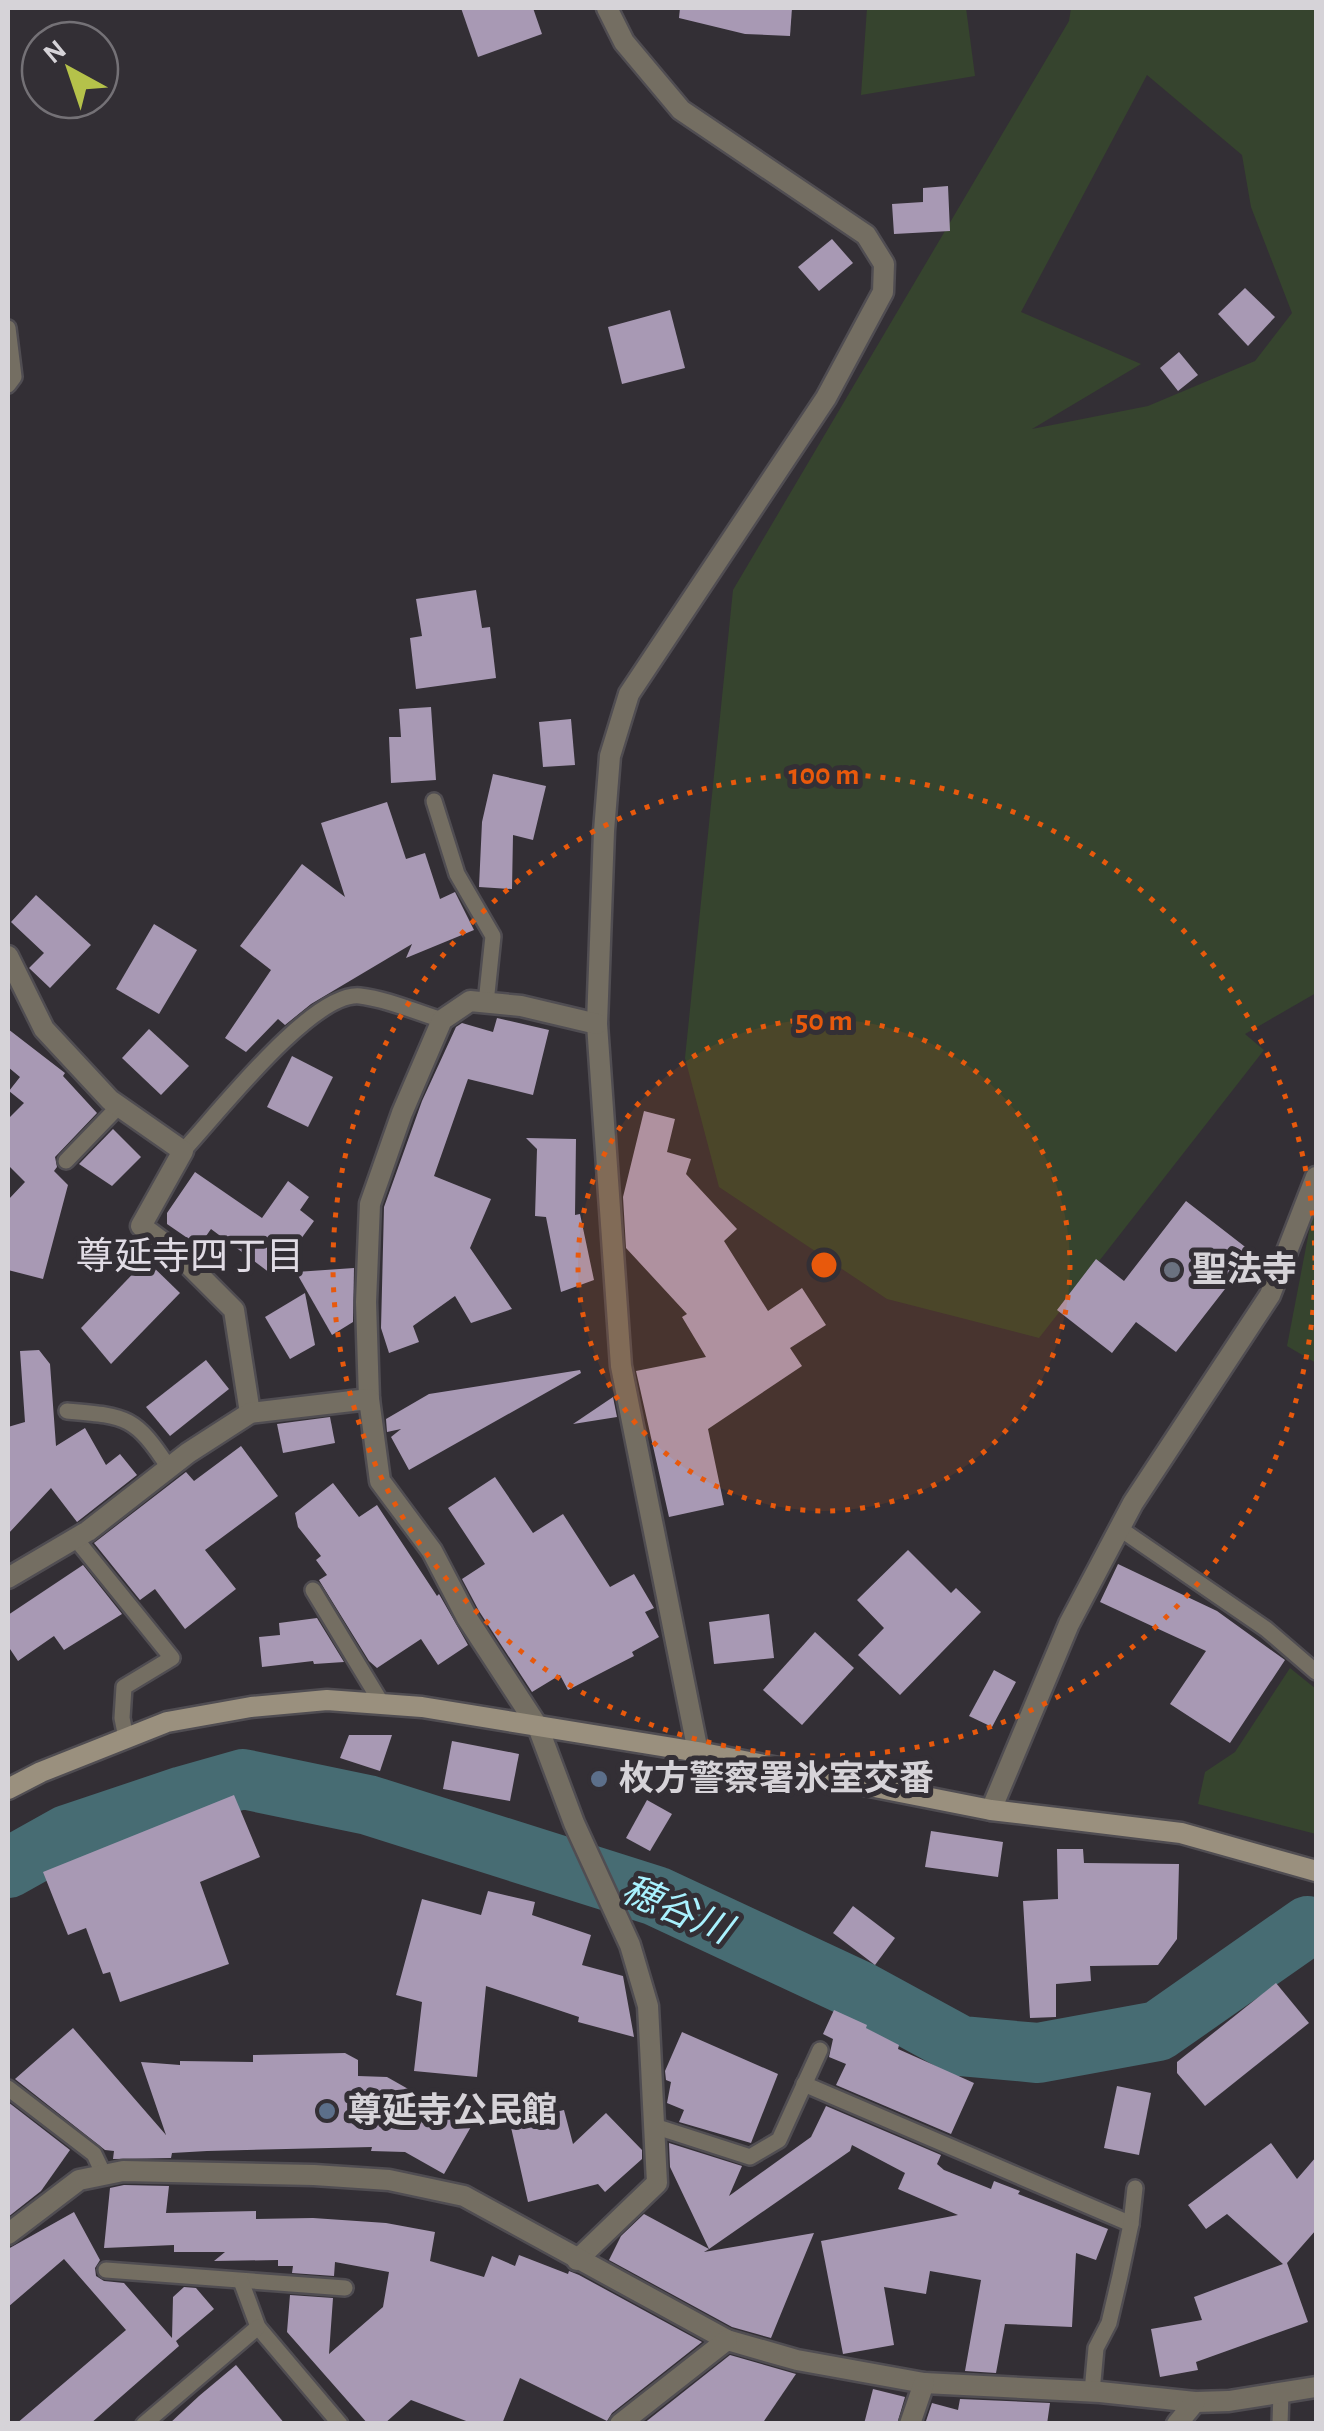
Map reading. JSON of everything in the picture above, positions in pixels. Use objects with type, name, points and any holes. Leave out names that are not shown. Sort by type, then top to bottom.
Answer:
[{"type":"street","points":[[608,8],[624,42],[681,110],[866,235],[884,264],[883,292],[826,398],[629,694],[610,756],[597,1024],[621,1366],[698,1752]]},
{"type":"street","points":[[8,956],[44,1028],[119,1106],[183,1151],[141,1226],[177,1253],[234,1310],[250,1412]]},
{"type":"street","points":[[577,2260],[657,2183],[648,2006],[630,1945],[566,1804],[538,1727],[467,1618],[432,1551],[380,1481],[369,1399],[366,1302],[370,1204],[402,1113],[442,1020],[470,1002],[522,1006],[597,1024]]},
{"type":"street","points":[[992,1810],[1069,1624],[1119,1528],[1270,1295],[1316,1177]]},
{"type":"street","points":[[8,1578],[75,1538],[250,1412],[369,1399]]},
{"type":"street","points":[[8,1789],[167,1722],[251,1707],[327,1700],[422,1706],[698,1752],[992,1810],[1181,1833],[1316,1872]]},
{"type":"street","points":[[8,2234],[79,2180],[123,2171],[389,2180],[464,2196],[726,2340],[797,2360],[924,2384],[1092,2392],[1195,2402],[1229,2401],[1316,2386]]},
{"type":"street","points":[[620,2424],[726,2340]]},
{"type":"street","points":[[910,2424],[924,2384]]},
{"type":"street","points":[[1178,2424],[1195,2402]]},
{"type":"lane","points":[[8,328],[14,377],[8,385]]},
{"type":"lane","points":[[434,801],[456,874],[493,936],[486,1003]]},
{"type":"lane","points":[[183,1151],[288,1035],[328,1004],[357,995],[442,1020]]},
{"type":"lane","points":[[66,1161],[119,1106]]},
{"type":"lane","points":[[67,1411],[122,1416],[148,1437],[169,1468]]},
{"type":"lane","points":[[1119,1528],[1266,1630],[1316,1672]]},
{"type":"lane","points":[[75,1538],[172,1658],[124,1687],[122,1718],[126,1738]]},
{"type":"lane","points":[[312,1590],[382,1704]]},
{"type":"lane","points":[[654,2126],[750,2157],[778,2140],[820,2050]]},
{"type":"lane","points":[[804,2084],[1132,2224]]},
{"type":"lane","points":[[8,2088],[94,2154],[104,2175]]},
{"type":"lane","points":[[1092,2392],[1096,2348],[1109,2323],[1132,2224],[1134,2188]]},
{"type":"lane","points":[[106,2270],[345,2288]]},
{"type":"lane","points":[[241,2281],[258,2327],[340,2424]]},
{"type":"lane","points":[[144,2424],[258,2327]]},
{"type":"lane","points":[[1280,2424],[1281,2392]]},
{"type":"green space","points":[[867,8],[966,8],[975,76],[861,95]]},
{"type":"green space","points":[[1071,8],[1316,8],[1316,993],[1245,1034],[1264,1050],[1039,1338],[887,1299],[719,1187],[685,1058],[733,590],[1069,21]],"holes":[[[1147,75],[1242,155],[1251,207],[1292,313],[1255,361],[1148,406],[1032,429],[1141,364],[1021,312]]]},
{"type":"green space","points":[[1316,1195],[1316,1363],[1287,1346]]},
{"type":"green space","points":[[1290,1668],[1316,1689],[1316,1834],[1198,1804],[1205,1772],[1235,1752]]},
{"type":"building","points":[[461,8],[533,8],[542,34],[478,57]]},
{"type":"building","points":[[680,8],[792,8],[790,36],[745,34],[679,18]]},
{"type":"building","points":[[948,186],[950,231],[894,234],[892,204],[923,202],[923,188]]},
{"type":"building","points":[[832,239],[853,263],[819,291],[798,267]]},
{"type":"building","points":[[1245,288],[1275,317],[1248,346],[1218,314]]},
{"type":"building","points":[[670,310],[685,368],[622,384],[608,327]]},
{"type":"building","points":[[1179,352],[1198,375],[1178,391],[1160,368]]},
{"type":"building","points":[[476,590],[482,628],[490,627],[496,678],[416,689],[410,638],[422,636],[416,599]]},
{"type":"building","points":[[431,707],[436,780],[391,783],[389,737],[401,737],[399,709]]},
{"type":"building","points":[[571,719],[575,765],[543,767],[539,722]]},
{"type":"building","points":[[493,774],[546,786],[533,840],[513,835],[512,889],[479,887],[482,822]]},
{"type":"building","points":[[387,802],[406,859],[425,853],[440,899],[455,892],[474,930],[406,958],[412,944],[311,1004],[285,1025],[278,1019],[246,1052],[225,1038],[271,970],[240,946],[302,864],[345,897],[321,823]]},
{"type":"building","points":[[36,895],[91,945],[50,988],[29,968],[44,953],[11,922]]},
{"type":"building","points":[[154,924],[197,950],[159,1014],[116,989]]},
{"type":"building","points":[[497,1018],[549,1030],[533,1095],[468,1079],[434,1176],[491,1199],[470,1248],[512,1309],[471,1323],[455,1296],[413,1326],[419,1342],[389,1353],[381,1328],[384,1207],[422,1101],[456,1027],[462,1023],[493,1032]]},
{"type":"building","points":[[8,1029],[65,1073],[63,1076],[97,1113],[55,1157],[54,1171],[68,1185],[43,1279],[8,1270],[8,1200],[25,1182],[8,1165],[8,1119],[24,1103],[9,1091],[20,1077],[8,1067]]},
{"type":"building","points":[[149,1029],[189,1066],[161,1095],[122,1058]]},
{"type":"building","points":[[292,1056],[333,1077],[308,1127],[267,1107]]},
{"type":"building","points":[[644,1111],[675,1119],[667,1152],[691,1159],[686,1174],[737,1229],[724,1241],[768,1311],[802,1288],[826,1325],[790,1348],[802,1366],[708,1429],[724,1505],[669,1517],[636,1371],[706,1357],[682,1317],[687,1314],[626,1248],[623,1197]]},
{"type":"building","points":[[113,1129],[141,1157],[112,1186],[79,1164]]},
{"type":"building","points":[[526,1138],[576,1139],[575,1215],[580,1214],[594,1280],[561,1292],[546,1217],[535,1216],[537,1149]]},
{"type":"building","points":[[195,1172],[262,1218],[288,1181],[309,1197],[300,1210],[314,1221],[274,1276],[211,1229],[199,1246],[167,1224],[167,1213]]},
{"type":"building","points":[[1186,1201],[1253,1253],[1176,1352],[1136,1322],[1112,1353],[1057,1310],[1096,1259],[1124,1281]]},
{"type":"building","points":[[146,1260],[180,1293],[111,1364],[81,1328]]},
{"type":"building","points":[[354,1268],[353,1322],[332,1335],[296,1272]]},
{"type":"building","points":[[305,1293],[315,1345],[290,1359],[265,1317]]},
{"type":"building","points":[[39,1350],[50,1364],[56,1446],[85,1428],[106,1465],[120,1454],[137,1475],[77,1522],[51,1488],[8,1534],[8,1427],[25,1422],[20,1351]]},
{"type":"building","points":[[206,1360],[229,1389],[170,1436],[146,1407]]},
{"type":"building","points":[[580,1370],[581,1373],[409,1470],[391,1437],[401,1429],[387,1432],[386,1419],[429,1394]]},
{"type":"building","points":[[613,1397],[617,1417],[573,1424]]},
{"type":"building","points":[[330,1417],[335,1443],[283,1453],[277,1424]]},
{"type":"building","points":[[241,1446],[278,1496],[205,1550],[236,1589],[185,1629],[155,1589],[140,1600],[94,1543],[186,1472],[194,1481]]},
{"type":"building","points":[[495,1477],[533,1533],[563,1514],[610,1587],[634,1574],[654,1608],[645,1612],[659,1637],[632,1652],[634,1656],[568,1690],[560,1675],[532,1692],[462,1579],[485,1564],[448,1508]]},
{"type":"building","points":[[333,1483],[359,1517],[377,1505],[439,1594],[468,1645],[438,1665],[421,1639],[377,1668],[369,1661],[319,1580],[327,1575],[316,1560],[321,1556],[298,1527],[295,1513]]},
{"type":"building","points":[[908,1550],[951,1593],[956,1588],[981,1612],[900,1695],[858,1655],[884,1628],[857,1600]]},
{"type":"building","points":[[1118,1564],[1217,1611],[1285,1660],[1230,1743],[1170,1704],[1206,1651],[1100,1602]]},
{"type":"building","points":[[83,1565],[122,1614],[64,1650],[54,1636],[18,1661],[8,1646],[8,1615]]},
{"type":"building","points":[[769,1614],[774,1658],[714,1664],[709,1622]]},
{"type":"building","points":[[317,1618],[344,1662],[262,1667],[259,1637],[280,1635],[279,1623]]},
{"type":"building","points":[[815,1632],[854,1668],[802,1725],[763,1690]]},
{"type":"building","points":[[994,1670],[1016,1682],[992,1727],[969,1716]]},
{"type":"building","points":[[349,1735],[392,1735],[380,1771],[340,1758]]},
{"type":"building","points":[[452,1741],[519,1754],[510,1801],[443,1789]]},
{"type":"building","points":[[234,1795],[260,1857],[200,1882],[229,1964],[120,2002],[110,1972],[103,1974],[86,1928],[68,1935],[43,1872]]},
{"type":"building","points":[[647,1800],[672,1814],[650,1851],[626,1838]]},
{"type":"building","points":[[931,1831],[1003,1842],[998,1877],[925,1867]]},
{"type":"building","points":[[1057,1849],[1083,1849],[1084,1863],[1179,1864],[1177,1939],[1158,1965],[1090,1966],[1091,1981],[1056,1984],[1056,2017],[1030,2018],[1023,1901],[1058,1899]]},
{"type":"building","points":[[488,1891],[535,1902],[532,1915],[591,1935],[582,1965],[623,1976],[634,2037],[578,2022],[579,2017],[486,1986],[477,2077],[414,2071],[422,2002],[396,1995],[422,1899],[481,1915]]},
{"type":"building","points":[[853,1906],[895,1938],[875,1965],[833,1933]]},
{"type":"building","points":[[1276,1983],[1309,2023],[1205,2106],[1177,2073],[1177,2062]]},
{"type":"building","points":[[834,2010],[867,2025],[866,2028],[899,2045],[898,2049],[974,2083],[951,2134],[836,2085],[846,2064],[829,2057],[833,2039],[823,2034]]},
{"type":"building","points":[[73,2028],[166,2135],[141,2062],[253,2062],[253,2055],[345,2053],[358,2060],[358,2076],[387,2077],[472,2125],[444,2174],[405,2152],[371,2151],[372,2147],[207,2151],[172,2153],[171,2158],[113,2159],[114,2151],[105,2150],[15,2079]]},
{"type":"building","points":[[682,2032],[778,2074],[751,2143],[679,2122],[684,2110],[667,2103],[671,2082],[666,2080],[665,2071]]},
{"type":"building","points":[[1117,2086],[1151,2093],[1139,2155],[1104,2148]]},
{"type":"building","points":[[8,2102],[70,2150],[41,2191],[8,2217]]},
{"type":"building","points":[[826,2106],[941,2155],[937,2164],[944,2170],[991,2189],[994,2181],[1108,2229],[1096,2260],[1076,2253],[1072,2327],[1005,2324],[996,2373],[965,2371],[981,2280],[930,2271],[926,2294],[884,2287],[894,2345],[843,2354],[821,2241],[958,2215],[898,2189],[905,2173],[852,2145],[850,2151],[709,2249],[670,2167],[669,2143],[742,2166],[729,2196],[811,2137]]},
{"type":"building","points":[[564,2110],[573,2144],[606,2113],[642,2150],[642,2159],[605,2192],[598,2184],[528,2202],[510,2123]]},
{"type":"building","points":[[1271,2143],[1297,2179],[1316,2157],[1316,2230],[1287,2263],[1308,2322],[1196,2362],[1198,2370],[1160,2377],[1151,2329],[1202,2320],[1194,2297],[1283,2264],[1227,2214],[1206,2229],[1188,2205]]},
{"type":"building","points":[[169,2186],[166,2213],[256,2211],[256,2219],[386,2223],[435,2232],[430,2261],[484,2277],[492,2256],[515,2266],[519,2255],[579,2275],[702,2342],[607,2421],[520,2378],[502,2424],[474,2424],[411,2400],[384,2424],[368,2424],[287,2332],[290,2295],[333,2298],[329,2354],[383,2307],[389,2272],[335,2262],[334,2276],[292,2273],[293,2266],[278,2266],[278,2260],[214,2261],[225,2252],[174,2252],[174,2245],[104,2248],[110,2188]]},
{"type":"building","points":[[74,2212],[100,2260],[96,2276],[124,2283],[172,2338],[173,2297],[184,2287],[196,2288],[214,2309],[176,2341],[179,2346],[90,2424],[16,2424],[126,2330],[64,2259],[8,2307],[8,2249]]},
{"type":"building","points":[[644,2214],[709,2249],[704,2252],[814,2233],[771,2338],[732,2327],[609,2260],[621,2236]]},
{"type":"building","points":[[730,2355],[796,2374],[762,2424],[643,2424]]},
{"type":"building","points":[[236,2365],[285,2424],[169,2424],[199,2396]]},
{"type":"building","points":[[873,2389],[905,2397],[897,2424],[864,2424]]},
{"type":"building","points":[[960,2399],[1050,2403],[1047,2424],[925,2424],[932,2403],[958,2410]]},
{"type":"waterway","name":"穂谷川","points":[[8,1868],[67,1835],[243,1779],[368,1805],[656,1896],[862,1992],[961,2046],[1038,2053],[1158,2031],[1308,1926],[1316,1928]]},
{"type":"place","name":"聖法寺","points":[[1172,1270]]},
{"type":"place","name":"枚方警察署氷室交番","points":[[599,1779]]},
{"type":"place","name":"尊延寺公民館","points":[[327,2111]]},
{"type":"district","name":"尊延寺四丁目","points":[[190,1258]]}]
